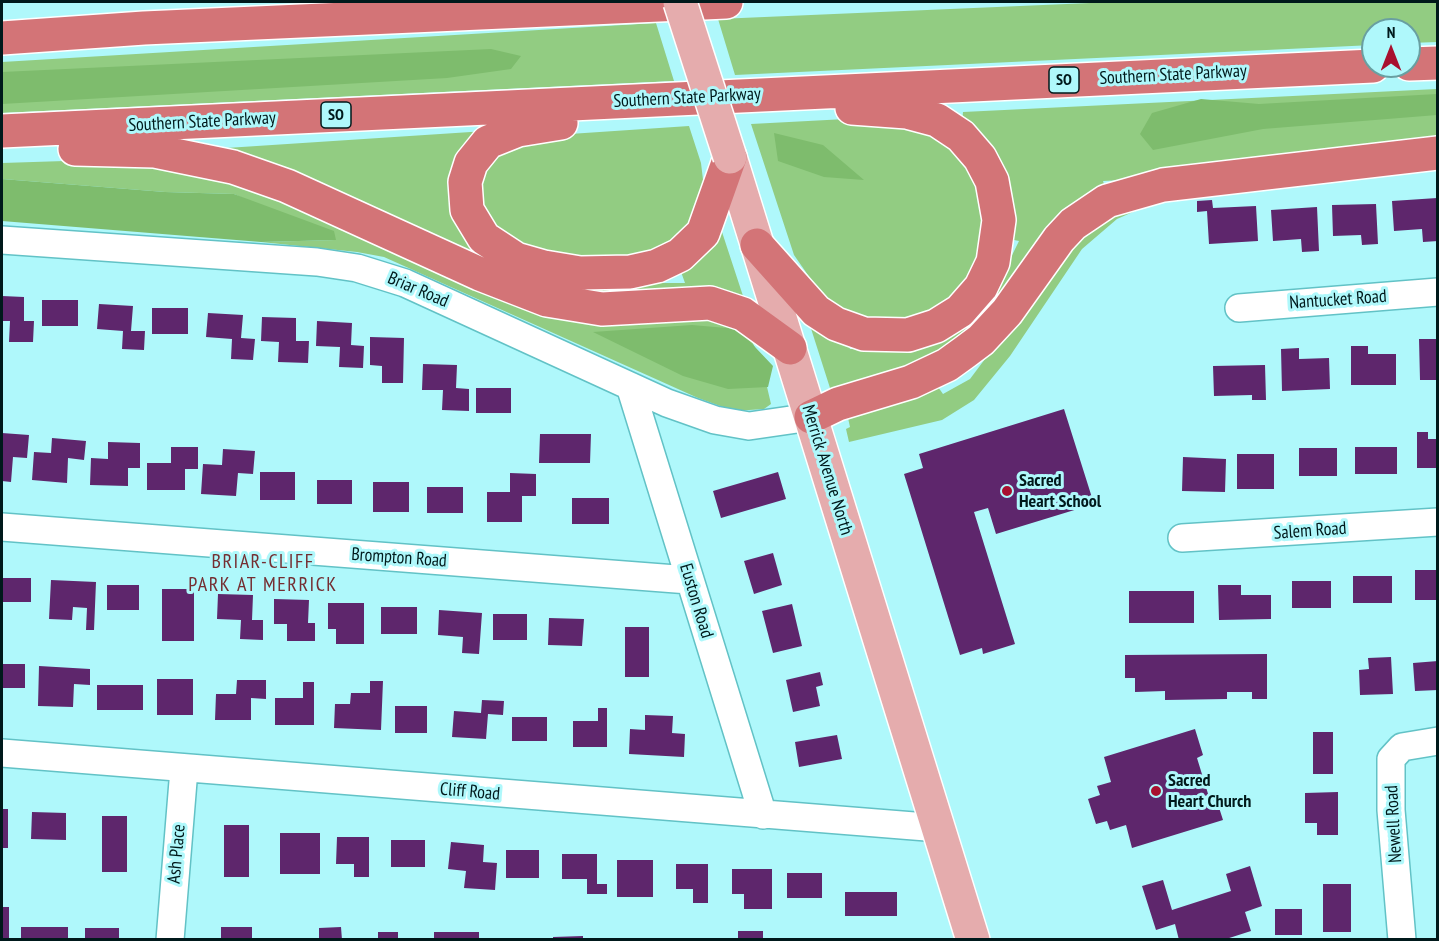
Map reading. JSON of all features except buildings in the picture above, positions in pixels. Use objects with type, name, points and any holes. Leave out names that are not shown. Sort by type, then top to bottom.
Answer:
[{"type":"highway","points":[[144,28],[249,2]]},
{"type":"highway","points":[[2,38],[144,28],[621,4],[723,2]]},
{"type":"highway","points":[[1421,64],[1437,63]]},
{"type":"highway","name":"Southern State Parkway","points":[[2,131],[1361,67]]},
{"type":"highway","points":[[755,95],[906,112],[937,120],[961,136],[987,169],[996,193],[999,220],[993,262],[971,300],[943,323],[908,335],[864,334],[826,319],[798,294],[757,245]]},
{"type":"highway","points":[[671,100],[518,130],[488,142],[471,163],[465,182],[466,210],[476,229],[502,252],[544,267],[597,274],[651,268],[680,255],[703,233],[730,157]]},
{"type":"highway","points":[[2,148],[20,150],[132,149],[215,162],[287,186],[480,274],[547,300],[602,309],[711,303],[743,314],[790,348]]},
{"type":"highway","points":[[811,417],[838,404],[911,382],[965,352],[981,340],[1007,312],[1059,239],[1073,224],[1107,201],[1124,194],[1163,185],[1437,153]]},
{"type":"main road","name":"Merrick Avenue North","points":[[680,2],[973,939]]},
{"type":"street","name":"Briar Road","points":[[2,240],[317,262],[357,268],[405,283],[667,403],[715,420],[749,426],[811,417]]},
{"type":"street","name":"Nantucket Road","points":[[1239,308],[1437,292]]},
{"type":"street","name":"Euston Road","points":[[630,386],[763,815]]},
{"type":"street","name":"Salem Road","points":[[1182,538],[1437,522]]},
{"type":"street","name":"Brompton Road","points":[[2,527],[689,580]]},
{"type":"street","name":"Newell Road","points":[[1402,939],[1391,810],[1391,759],[1402,747],[1437,741]]},
{"type":"street","name":"Cliff Road","points":[[2,753],[939,828]]},
{"type":"street","name":"Ash Place","points":[[170,939],[184,769]]},
{"type":"green space","points":[[1113,2],[1437,2],[1438,42],[1421,43],[1421,18],[1361,18],[1361,46],[735,75],[718,19]]},
{"type":"green space","points":[[656,23],[674,81],[2,113],[2,62]]},
{"type":"green space","points":[[491,49],[521,56],[511,69],[447,78],[2,104],[2,72]]},
{"type":"green space","points":[[1437,89],[1437,145],[1145,179],[1103,181],[1106,190],[982,329],[936,361],[838,392],[830,388],[807,316],[846,339],[850,349],[906,349],[993,294],[1019,241],[1009,239],[962,122],[963,112]]},
{"type":"green space","points":[[1437,94],[1437,115],[1263,129],[1153,150],[1140,134],[1152,113],[1201,99],[1259,104]]},
{"type":"green space","points":[[884,117],[927,128],[957,151],[984,193],[989,241],[960,297],[910,325],[860,325],[826,301],[794,255],[751,124]]},
{"type":"green space","points":[[689,126],[701,163],[704,188],[694,219],[654,257],[607,262],[548,256],[501,235],[481,214],[480,177],[497,148],[525,137]]},
{"type":"green space","points":[[486,131],[474,242],[468,257],[211,149]]},
{"type":"green space","points":[[774,133],[823,145],[864,180],[824,177],[778,161]]},
{"type":"green space","points":[[96,160],[175,166],[255,186],[532,308],[708,314],[749,336],[760,357],[771,404],[764,409],[734,411],[698,398],[384,257],[261,242],[335,240],[234,194],[165,192],[2,179],[2,163]]},
{"type":"green space","points":[[2,179],[165,192],[234,194],[334,231],[336,240],[261,242],[2,221]]},
{"type":"green space","points":[[1160,200],[1117,219],[1082,249],[1010,356],[974,400],[942,420],[849,442],[846,429],[850,427],[848,418],[936,384],[943,394],[970,379],[1069,247],[1096,221]]},
{"type":"green space","points":[[715,230],[722,232],[744,299],[575,295],[583,283],[685,283],[680,269]]},
{"type":"green space","points":[[692,325],[738,329],[773,366],[768,387],[728,389],[683,376],[593,332]]},
{"type":"place","name":"Sacred Heart School","points":[[1007,491]]},
{"type":"place","name":"Sacred Heart Church","points":[[1156,791]]},
{"type":"district","name":"BRIAR-CLIFF PARK AT MERRICK","points":[[263,574]]}]
